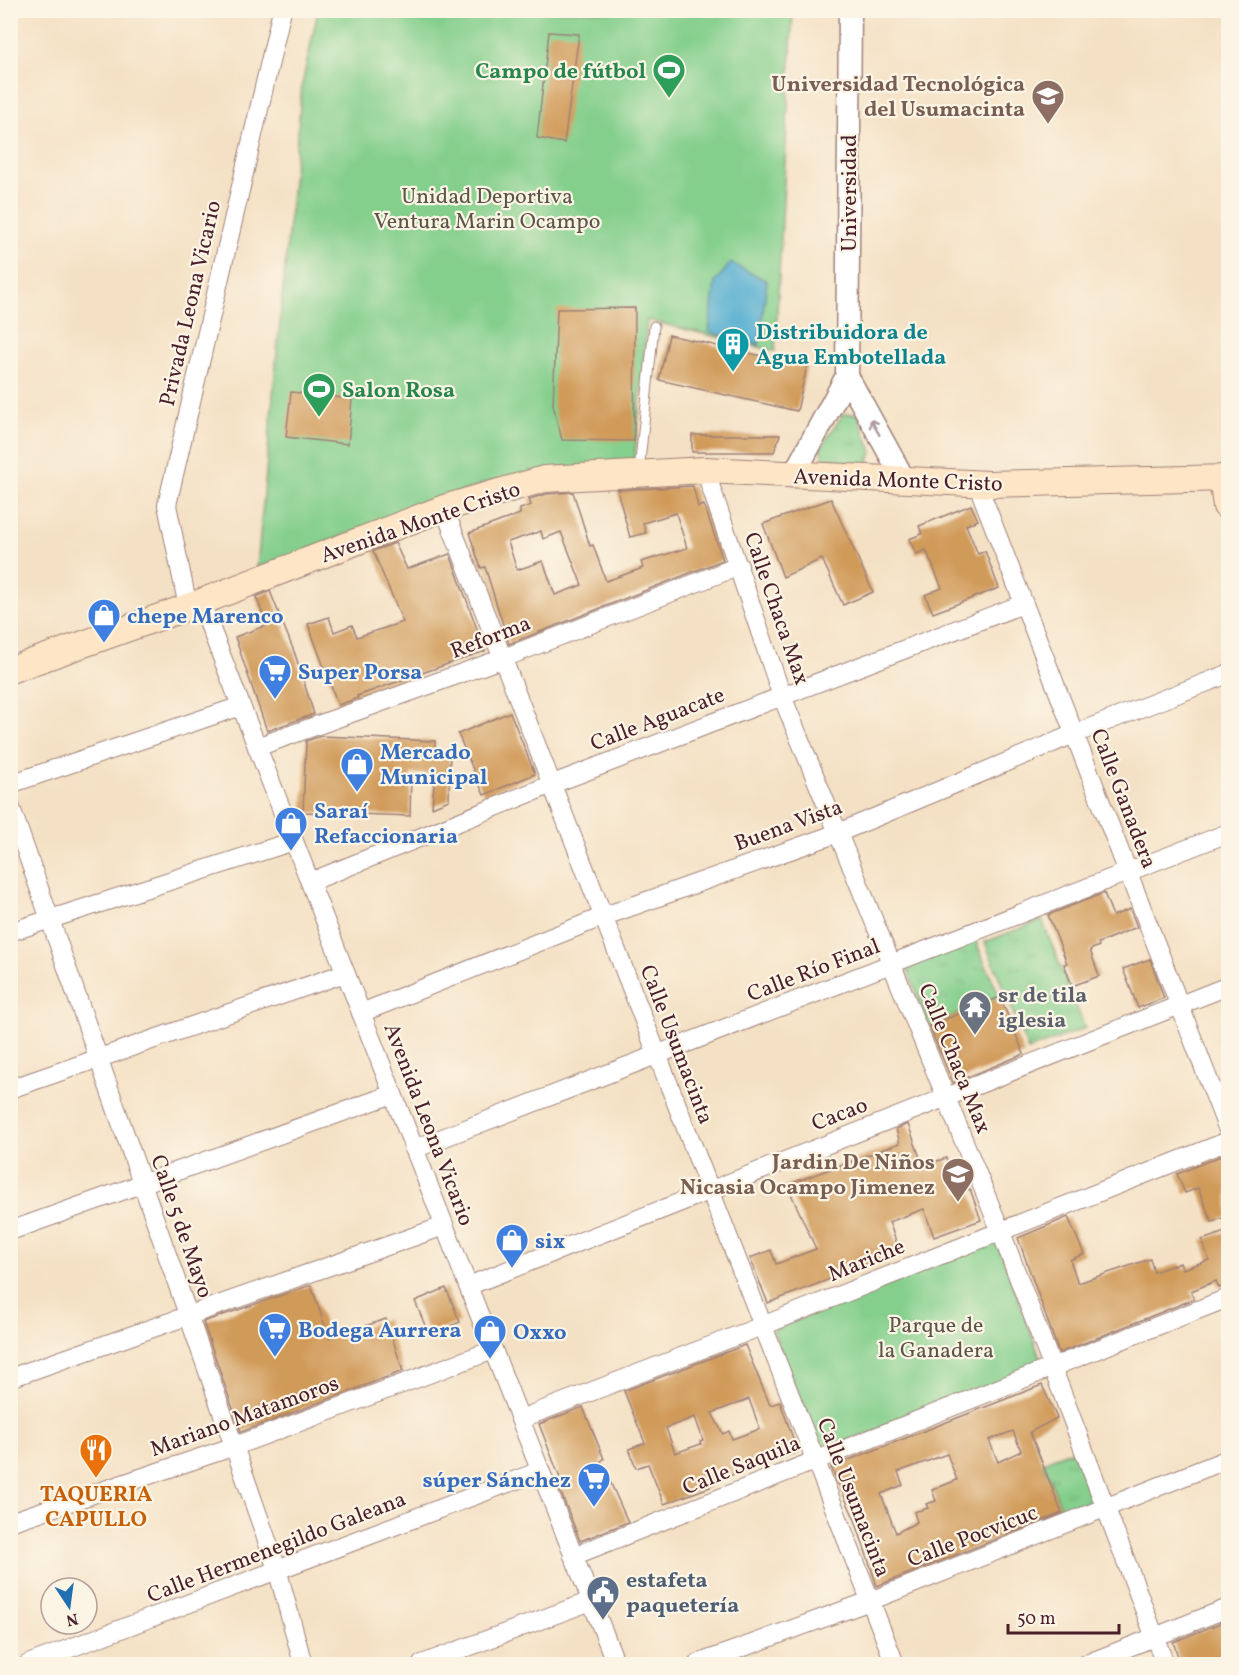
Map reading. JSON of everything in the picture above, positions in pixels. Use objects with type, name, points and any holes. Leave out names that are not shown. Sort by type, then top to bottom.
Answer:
[{"type":"main road","name":"Avenida Monte Cristo","points":[[10,670],[194,604],[444,508],[544,479],[705,470],[977,483],[1172,481],[1228,478]]},
{"type":"main road","points":[[1228,478],[1224,492],[1228,507]]},
{"type":"main road","points":[[1172,481],[1228,507]]},
{"type":"street","name":"Privada Leona Vicario","points":[[194,604],[167,505],[282,10]]},
{"type":"street","name":"Universidad","points":[[847,376],[850,10]]},
{"type":"street","points":[[793,476],[847,376]]},
{"type":"street","points":[[847,376],[903,478]]},
{"type":"street","name":"Calle Chaca Max","points":[[705,470],[782,696],[1001,1232],[1165,1665]]},
{"type":"street","name":"Calle Ganadera","points":[[977,483],[1228,1130]]},
{"type":"street","name":"Calle Usumacinta","points":[[444,508],[550,785],[895,1665]]},
{"type":"street","name":"Reforma","points":[[257,747],[501,659],[739,566]]},
{"type":"street","name":"Avenida Leona Vicario","points":[[194,604],[241,706],[616,1665]]},
{"type":"street","name":"Calle Aguacate","points":[[310,882],[550,785],[1023,604]]},
{"type":"street","name":"Buena Vista","points":[[361,1013],[602,917],[838,833],[1074,734],[1228,674]]},
{"type":"street","points":[[10,784],[241,706]]},
{"type":"street","name":"Calle 5 de Mayo","points":[[10,805],[278,1572],[303,1665]]},
{"type":"street","name":"Calle Río Final","points":[[414,1149],[1228,833]]},
{"type":"street","points":[[10,932],[294,841]]},
{"type":"street","points":[[10,1089],[345,973]]},
{"type":"street","name":"Cacao","points":[[468,1286],[1228,986]]},
{"type":"street","points":[[10,1231],[393,1094]]},
{"type":"street","name":"Mariche","points":[[520,1419],[762,1326],[1228,1141]]},
{"type":"street","points":[[10,1378],[444,1226]]},
{"type":"street","name":"Calle Saquila","points":[[573,1556],[1228,1298]]},
{"type":"street","name":"Mariano Matamoros","points":[[10,1522],[235,1446],[493,1350]]},
{"type":"street","name":"Calle Pocvicuc","points":[[697,1665],[1228,1460]]},
{"type":"street","name":"Calle Hermenegildo Galeana","points":[[28,1665],[540,1471]]},
{"type":"street","points":[[423,1665],[591,1601]]},
{"type":"street","points":[[1086,1665],[1228,1608]]},
{"type":"lane","points":[[638,474],[654,326]]},
{"type":"green space","name":"Unidad Deportiva Ventura Marin Ocampo","points":[[318,11],[793,11],[775,351],[647,320],[634,465],[491,481],[257,568],[302,85]]},
{"type":"green space","points":[[843,414],[858,414],[872,452],[868,464],[826,461],[820,449]]},
{"type":"green space","points":[[1042,920],[1085,1028],[1028,1050],[985,942]]},
{"type":"green space","points":[[974,938],[1000,997],[929,1026],[906,966]]},
{"type":"green space","name":"Parque de la Ganadera","points":[[997,1241],[1043,1365],[820,1453],[773,1330]]},
{"type":"green space","points":[[1073,1450],[1093,1500],[1063,1512],[1043,1462]]},
{"type":"water","points":[[731,263],[767,281],[759,345],[709,332],[715,282]]},
{"type":"building","points":[[549,32],[579,34],[564,143],[537,138]]},
{"type":"building","points":[[635,308],[634,441],[562,440],[553,405],[557,309]]},
{"type":"building","name":"Distribuidora de Agua Embotellada","points":[[669,335],[807,366],[797,411],[659,380]]},
{"type":"building","name":"Salon Rosa","points":[[291,392],[352,399],[348,444],[286,437]]},
{"type":"building","points":[[692,435],[780,435],[774,452],[692,452]]},
{"type":"building","points":[[693,486],[698,507],[704,505],[723,560],[509,644],[485,567],[481,568],[469,533],[520,514],[520,509],[531,505],[529,499],[547,494],[573,492],[590,546],[593,545],[606,581],[643,568],[641,562],[687,548],[676,513],[643,523],[646,533],[630,537],[617,490]],"holes":[[[541,531],[543,539],[561,532],[582,585],[555,595],[543,561],[517,570],[508,542]]]},
{"type":"building","points":[[831,499],[873,592],[843,605],[822,559],[783,577],[763,524]]},
{"type":"building","points":[[971,505],[978,520],[966,525],[978,554],[985,551],[999,588],[933,613],[925,595],[942,588],[926,550],[916,554],[909,539],[922,534],[919,526]]},
{"type":"building","points":[[395,543],[407,569],[450,554],[485,651],[357,696],[358,698],[338,705],[308,624],[329,617],[334,632],[352,625],[357,637],[403,622],[373,551]]},
{"type":"building","points":[[270,591],[295,654],[314,714],[267,731],[235,637],[267,625],[256,597]]},
{"type":"building","points":[[510,712],[535,774],[484,795],[458,734]]},
{"type":"building","name":"Mercado Municipal","points":[[321,736],[435,741],[435,753],[450,753],[449,800],[432,807],[435,774],[411,774],[410,816],[303,812],[306,741]]},
{"type":"building","points":[[1104,893],[1113,916],[1130,909],[1137,927],[1098,943],[1099,946],[1090,950],[1099,976],[1072,986],[1064,964],[1067,963],[1048,915]]},
{"type":"building","points":[[1150,959],[1164,998],[1138,1008],[1123,969]]},
{"type":"building","points":[[1000,997],[1024,1054],[953,1083],[929,1026]]},
{"type":"building","points":[[908,1124],[923,1166],[946,1158],[958,1193],[970,1189],[981,1220],[934,1237],[924,1209],[889,1222],[900,1252],[768,1303],[750,1258],[771,1250],[776,1264],[816,1249],[787,1185],[900,1143],[896,1129]]},
{"type":"building","points":[[1228,1153],[1228,1216],[1212,1222],[1198,1188],[1185,1193],[1177,1174]]},
{"type":"building","points":[[1068,1217],[1084,1254],[1070,1260],[1078,1283],[1150,1259],[1154,1272],[1180,1263],[1183,1269],[1209,1260],[1202,1240],[1228,1231],[1228,1284],[1219,1288],[1216,1281],[1191,1291],[1194,1299],[1059,1353],[1018,1238]]},
{"type":"building","name":"Bodega Aurrera","points":[[311,1285],[329,1338],[386,1319],[403,1371],[241,1432],[203,1322]]},
{"type":"building","points":[[446,1288],[460,1322],[429,1335],[415,1301]]},
{"type":"building","points":[[745,1345],[770,1405],[780,1402],[798,1452],[708,1483],[710,1487],[664,1504],[648,1464],[636,1468],[629,1449],[645,1443],[624,1391]],"holes":[[[749,1399],[760,1429],[732,1439],[729,1431],[723,1434],[712,1413]],[[695,1417],[703,1440],[700,1441],[701,1444],[675,1453],[666,1428]]]},
{"type":"building","points":[[1042,1385],[1057,1418],[1030,1432],[1062,1513],[877,1586],[855,1520],[831,1467]],"holes":[[[1013,1431],[1021,1451],[998,1462],[989,1440]],[[947,1454],[957,1480],[932,1490],[936,1501],[926,1504],[928,1508],[914,1512],[917,1522],[896,1533],[881,1494],[903,1485],[898,1472]]]},
{"type":"building","points":[[583,1407],[604,1459],[601,1461],[628,1522],[580,1541],[559,1488],[563,1486],[539,1424]]},
{"type":"building","points":[[1228,1620],[1228,1665],[1181,1665],[1173,1642]]},
{"type":"place","name":"Campo de fútbol","points":[[669,99]]},
{"type":"place","name":"Universidad Tecnológica del Usumacinta","points":[[1048,125]]},
{"type":"place","name":"Distribuidora de Agua Embotellada","points":[[733,373]]},
{"type":"place","name":"Salon Rosa","points":[[319,418]]},
{"type":"place","name":"chepe Marenco","points":[[104,644]]},
{"type":"place","name":"Super Porsa","points":[[275,700]]},
{"type":"place","name":"Mercado Municipal","points":[[357,793]]},
{"type":"place","name":"Saraí Refaccionaria","points":[[291,852]]},
{"type":"place","name":"sr de tila iglesia","points":[[975,1036]]},
{"type":"place","name":"Jardin De Niños Nicasia Ocampo Jimenez","points":[[958,1203]]},
{"type":"place","name":"six","points":[[512,1269]]},
{"type":"place","name":"Bodega Aurrera","points":[[275,1358]]},
{"type":"place","name":"Oxxo","points":[[490,1360]]},
{"type":"place","name":"TAQUERIA CAPULLO","points":[[96,1479]]},
{"type":"place","name":"súper Sánchez","points":[[594,1508]]},
{"type":"place","name":"estafeta paquetería","points":[[603,1621]]}]
